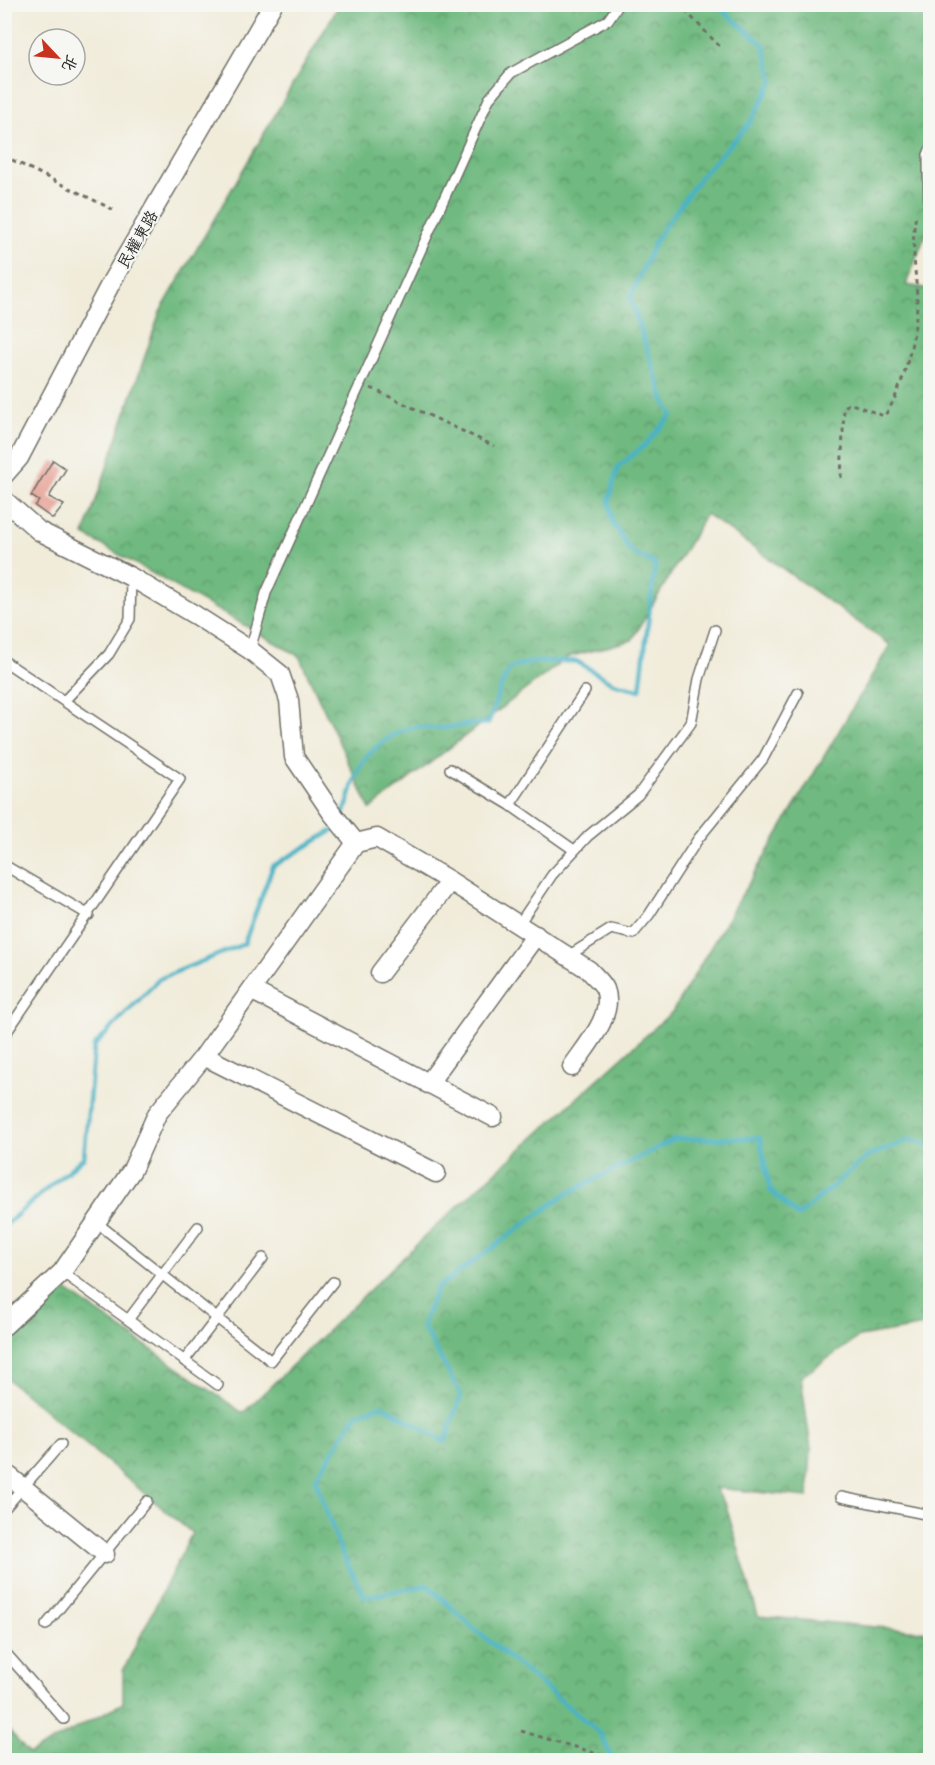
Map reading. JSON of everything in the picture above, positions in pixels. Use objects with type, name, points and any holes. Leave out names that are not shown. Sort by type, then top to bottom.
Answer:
[{"type":"street","name":"民權東路","points":[[4,475],[11,456],[273,4]]},
{"type":"street","points":[[4,500],[39,531],[131,577],[250,650],[280,674],[289,700],[294,757],[332,813],[356,843]]},
{"type":"street","points":[[4,1326],[62,1272],[132,1170],[158,1114],[204,1056],[356,843],[377,838],[450,881],[589,970],[604,988],[608,1004],[600,1025],[572,1067]]},
{"type":"street","points":[[380,973],[450,881]]},
{"type":"street","points":[[428,1084],[536,935]]},
{"type":"street","points":[[251,990],[493,1117]]},
{"type":"street","points":[[204,1056],[436,1173]]},
{"type":"street","points":[[4,1472],[105,1554]]},
{"type":"lane","points":[[250,650],[266,593],[489,99],[511,73],[608,20],[619,4]]},
{"type":"lane","points":[[929,222],[928,155],[930,150]]},
{"type":"lane","points":[[65,700],[109,654],[130,619],[131,577]]},
{"type":"lane","points":[[519,924],[552,875],[574,850],[638,795],[691,723],[699,679],[715,630]]},
{"type":"lane","points":[[4,661],[180,779],[4,1036]]},
{"type":"lane","points":[[510,805],[585,691]]},
{"type":"lane","points":[[568,956],[611,929],[633,934],[650,915],[698,839],[763,759],[798,693]]},
{"type":"lane","points":[[450,769],[510,805],[574,850]]},
{"type":"lane","points":[[4,865],[89,915]]},
{"type":"lane","points":[[96,1222],[271,1360],[333,1282]]},
{"type":"lane","points":[[128,1320],[198,1227]]},
{"type":"lane","points":[[184,1361],[219,1319],[263,1258]]},
{"type":"lane","points":[[62,1272],[218,1385]]},
{"type":"lane","points":[[4,1509],[61,1444]]},
{"type":"lane","points":[[841,1497],[930,1515]]},
{"type":"lane","points":[[46,1625],[147,1501]]},
{"type":"lane","points":[[4,1651],[64,1719]]},
{"type":"path","points":[[679,4],[722,49]]},
{"type":"path","points":[[4,156],[116,211]]},
{"type":"path","points":[[841,478],[844,408],[849,403],[884,416],[900,386],[917,306],[913,229],[917,208]]},
{"type":"path","points":[[360,383],[494,446]]},
{"type":"path","points":[[521,1731],[618,1761]]},
{"type":"green space","points":[[339,5],[930,5],[930,223],[906,285],[930,289],[930,1325],[859,1337],[801,1377],[811,1449],[808,1497],[715,1488],[726,1506],[758,1616],[930,1632],[930,1760],[5,1760],[4,1725],[29,1754],[123,1703],[123,1671],[192,1533],[5,1377],[5,1348],[60,1286],[243,1413],[423,1238],[673,1011],[890,645],[706,514],[632,640],[568,657],[370,809],[299,656],[84,535],[160,312]]},
{"type":"building","points":[[53,460],[66,469],[49,497],[64,505],[53,519],[35,506],[39,501],[31,496]]},
{"type":"waterway","points":[[341,818],[358,771],[374,749],[406,729],[488,723],[511,667],[534,662],[576,661],[613,683],[640,690],[655,564],[630,551],[612,521],[609,500],[618,467],[646,444],[672,415],[664,400],[630,298],[656,239],[701,176],[750,123],[773,81],[764,45],[715,4]]},
{"type":"waterway","points":[[4,1226],[84,1157],[94,1046],[159,979],[244,944],[273,866],[334,830],[337,826]]},
{"type":"waterway","points":[[613,1760],[600,1733],[477,1631],[427,1585],[365,1597],[342,1554],[315,1479],[357,1414],[382,1405],[445,1442],[461,1395],[422,1325],[437,1288],[566,1194],[675,1139],[760,1138],[770,1190],[798,1216],[868,1156],[912,1139],[930,1146]]}]
